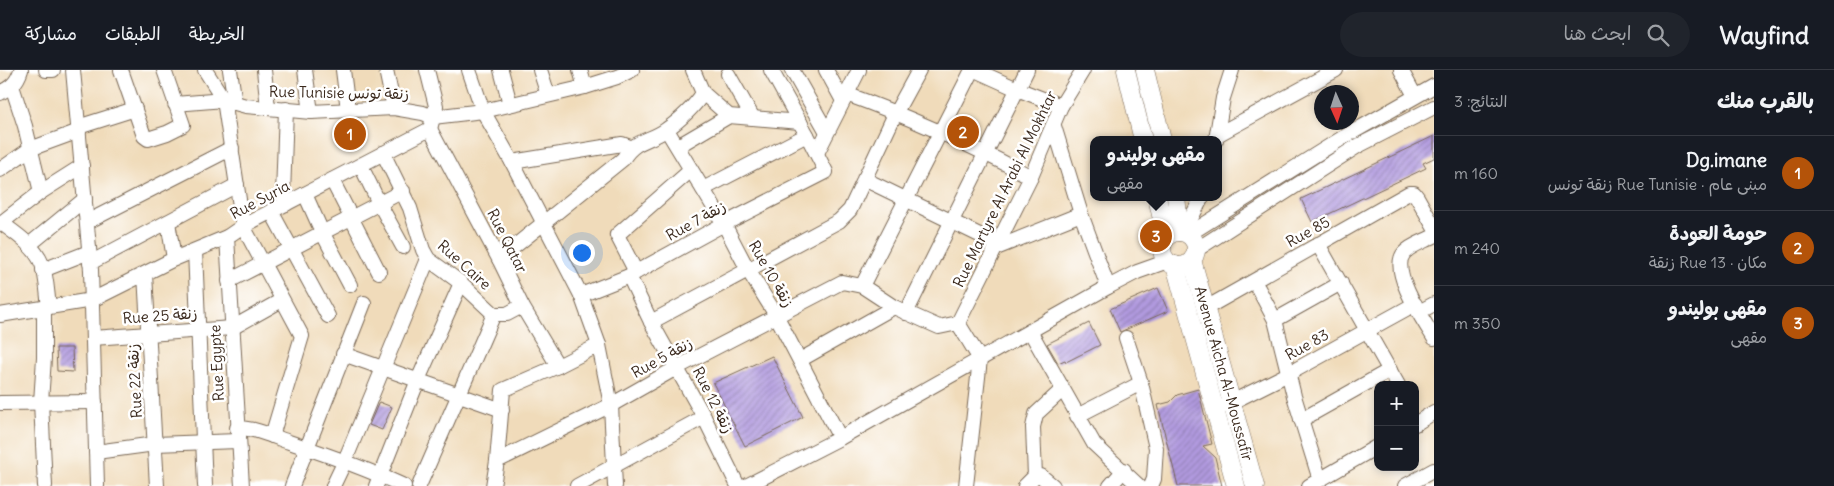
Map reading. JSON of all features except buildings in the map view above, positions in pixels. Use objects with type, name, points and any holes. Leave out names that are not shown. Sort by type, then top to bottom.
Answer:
[{"type":"main road","points":[[1126,70],[1142,136]]},
{"type":"main road","points":[[1145,70],[1161,136]]},
{"type":"main road","name":"Avenue Aicha Al-Moussafir","points":[[1159,201],[1206,308],[1255,486]]},
{"type":"main road","name":"Avenue Aicha Al-Moussafir","points":[[1176,201],[1179,247],[1214,410],[1236,486]]},
{"type":"street","points":[[21,70],[19,79],[6,90],[30,149],[42,192]]},
{"type":"street","points":[[46,70],[53,70]]},
{"type":"street","points":[[72,70],[90,257],[97,486]]},
{"type":"street","points":[[121,70],[144,136],[148,139],[182,127],[182,122],[164,70]]},
{"type":"street","points":[[205,70],[229,102]]},
{"type":"street","points":[[230,70],[229,102],[232,148],[243,226],[302,336],[272,436]]},
{"type":"street","points":[[264,70],[268,108]]},
{"type":"street","points":[[304,70],[311,112]]},
{"type":"street","points":[[342,70],[348,110]]},
{"type":"street","points":[[386,70],[394,108]]},
{"type":"street","points":[[427,70],[436,106],[431,123]]},
{"type":"street","points":[[469,70],[483,111],[512,162],[581,296],[599,345],[611,405],[615,486]]},
{"type":"street","points":[[501,70],[510,104]]},
{"type":"street","points":[[540,70],[548,95]]},
{"type":"street","points":[[580,70],[585,87]]},
{"type":"street","name":"Rue Tunisie زنقة تونس","points":[[175,104],[229,102],[311,112],[394,108],[423,113],[431,123],[585,87],[616,73],[632,70]]},
{"type":"street","points":[[693,70],[703,93],[729,116]]},
{"type":"street","points":[[771,70],[817,153]]},
{"type":"street","points":[[792,70],[827,132]]},
{"type":"street","points":[[826,70],[844,97],[896,112],[986,153],[1031,177]]},
{"type":"street","points":[[817,153],[859,70]]},
{"type":"street","points":[[651,322],[838,221],[850,210],[896,112],[919,70]]},
{"type":"street","points":[[966,486],[980,359],[958,323],[939,327],[900,310],[862,286],[940,132],[974,70],[1061,106]]},
{"type":"street","points":[[800,360],[900,310],[952,221],[1027,70]]},
{"type":"street","name":"Rue Martyre Al Arabi Al Mokhtar","points":[[958,323],[1031,177],[1061,106],[1084,70]]},
{"type":"street","points":[[1217,136],[1223,98],[1232,70]]},
{"type":"street","points":[[1220,136],[1336,70]]},
{"type":"street","points":[[746,486],[840,438],[1356,147],[1434,106],[1425,91],[1401,70]]},
{"type":"street","points":[[728,74],[754,118]]},
{"type":"street","points":[[1179,247],[1344,136],[1425,91]]},
{"type":"street","points":[[499,259],[623,159],[630,148],[667,130],[699,100],[703,93]]},
{"type":"street","points":[[2,162],[79,129],[136,109]]},
{"type":"street","points":[[286,109],[283,196],[286,204]]},
{"type":"street","points":[[678,146],[729,116],[754,118],[804,128]]},
{"type":"street","name":"Rue Syria","points":[[0,315],[92,300],[174,259],[226,237],[243,226],[361,166],[431,123]]},
{"type":"street","name":"Rue Qatar","points":[[431,123],[522,306],[558,366]]},
{"type":"street","points":[[1054,126],[1081,214],[1108,287]]},
{"type":"street","points":[[703,189],[804,128]]},
{"type":"street","name":"Rue 10 زنقة","points":[[667,130],[724,224],[748,270],[776,316],[840,438]]},
{"type":"street","points":[[512,162],[622,144],[630,148]]},
{"type":"street","points":[[87,222],[232,148]]},
{"type":"street","name":"Rue Caire","points":[[383,153],[403,191],[423,250],[428,259],[461,283],[494,314]]},
{"type":"street","name":"Rue 7 زنقة","points":[[581,296],[633,274],[724,224],[826,172],[817,153]]},
{"type":"street","points":[[45,486],[41,402],[47,307],[43,270],[38,257],[28,245],[1,223],[42,192],[82,166]]},
{"type":"street","points":[[361,166],[403,247]]},
{"type":"street","name":"Rue 12 زنقة","points":[[692,170],[617,235],[651,322],[678,367],[738,486]]},
{"type":"street","points":[[332,180],[379,272]]},
{"type":"street","points":[[864,180],[952,221],[997,246],[1081,214]]},
{"type":"street","points":[[43,270],[90,257],[168,222],[237,184]]},
{"type":"street","points":[[229,281],[403,191]]},
{"type":"street","name":"Rue 85","points":[[1206,308],[1407,194],[1414,193],[1434,227]]},
{"type":"street","points":[[305,194],[322,232],[350,285]]},
{"type":"street","points":[[28,245],[85,199]]},
{"type":"street","points":[[1179,247],[1200,201]]},
{"type":"street","points":[[272,211],[328,316]]},
{"type":"street","points":[[168,222],[174,259]]},
{"type":"street","points":[[1434,236],[1408,249],[1402,256],[1400,267],[1403,280],[1434,338]]},
{"type":"street","name":"Rue Egypte","points":[[226,237],[242,486]]},
{"type":"street","points":[[1318,244],[1396,381]]},
{"type":"street","points":[[195,251],[205,486]]},
{"type":"street","points":[[333,486],[428,259]]},
{"type":"street","name":"Rue 22 زنقة","points":[[145,274],[157,486]]},
{"type":"street","name":"Rue 5 زنقة","points":[[497,461],[611,405],[678,367],[842,282],[862,286]]},
{"type":"street","points":[[379,481],[418,380],[461,283]]},
{"type":"street","points":[[1275,320],[1341,284]]},
{"type":"street","points":[[1258,288],[1275,320],[1301,420],[1313,484],[1374,448]]},
{"type":"street","name":"Rue 25 زنقة","points":[[93,338],[232,328],[282,300]]},
{"type":"street","points":[[292,486],[364,303]]},
{"type":"street","name":"Rue 83","points":[[1214,410],[1232,403],[1288,374],[1367,330],[1417,308],[1434,304]]},
{"type":"street","points":[[419,486],[494,314],[507,314],[522,306]]},
{"type":"street","points":[[1030,331],[1094,444],[1139,486]]},
{"type":"street","points":[[1126,338],[1141,383],[1156,448],[1154,478],[1151,486]]},
{"type":"street","points":[[493,486],[503,390],[558,366],[599,345]]},
{"type":"street","points":[[343,354],[502,410]]},
{"type":"street","points":[[1301,420],[1390,370]]},
{"type":"street","points":[[1077,416],[1141,383]]},
{"type":"street","points":[[1038,476],[1033,427],[1036,414],[1062,390]]},
{"type":"street","points":[[0,403],[95,402]]},
{"type":"street","points":[[1419,419],[1434,412]]},
{"type":"street","points":[[577,486],[704,417]]},
{"type":"street","points":[[96,452],[154,444],[202,442],[238,434],[248,428],[308,448],[344,463],[379,481],[404,486]]},
{"type":"street","points":[[1110,486],[1124,470]]},
{"type":"street","points":[[1405,486],[1434,470]]},
{"type":"street","points":[[1025,486],[1038,476]]},
{"type":"street","points":[[1038,476],[1053,486]]},
{"type":"place","name":"حومة العودة","points":[[963,132]]},
{"type":"place","name":"Dg.imane","points":[[350,134]]},
{"type":"place","name":"مقهى بوليندو","points":[[1156,236]]}]
